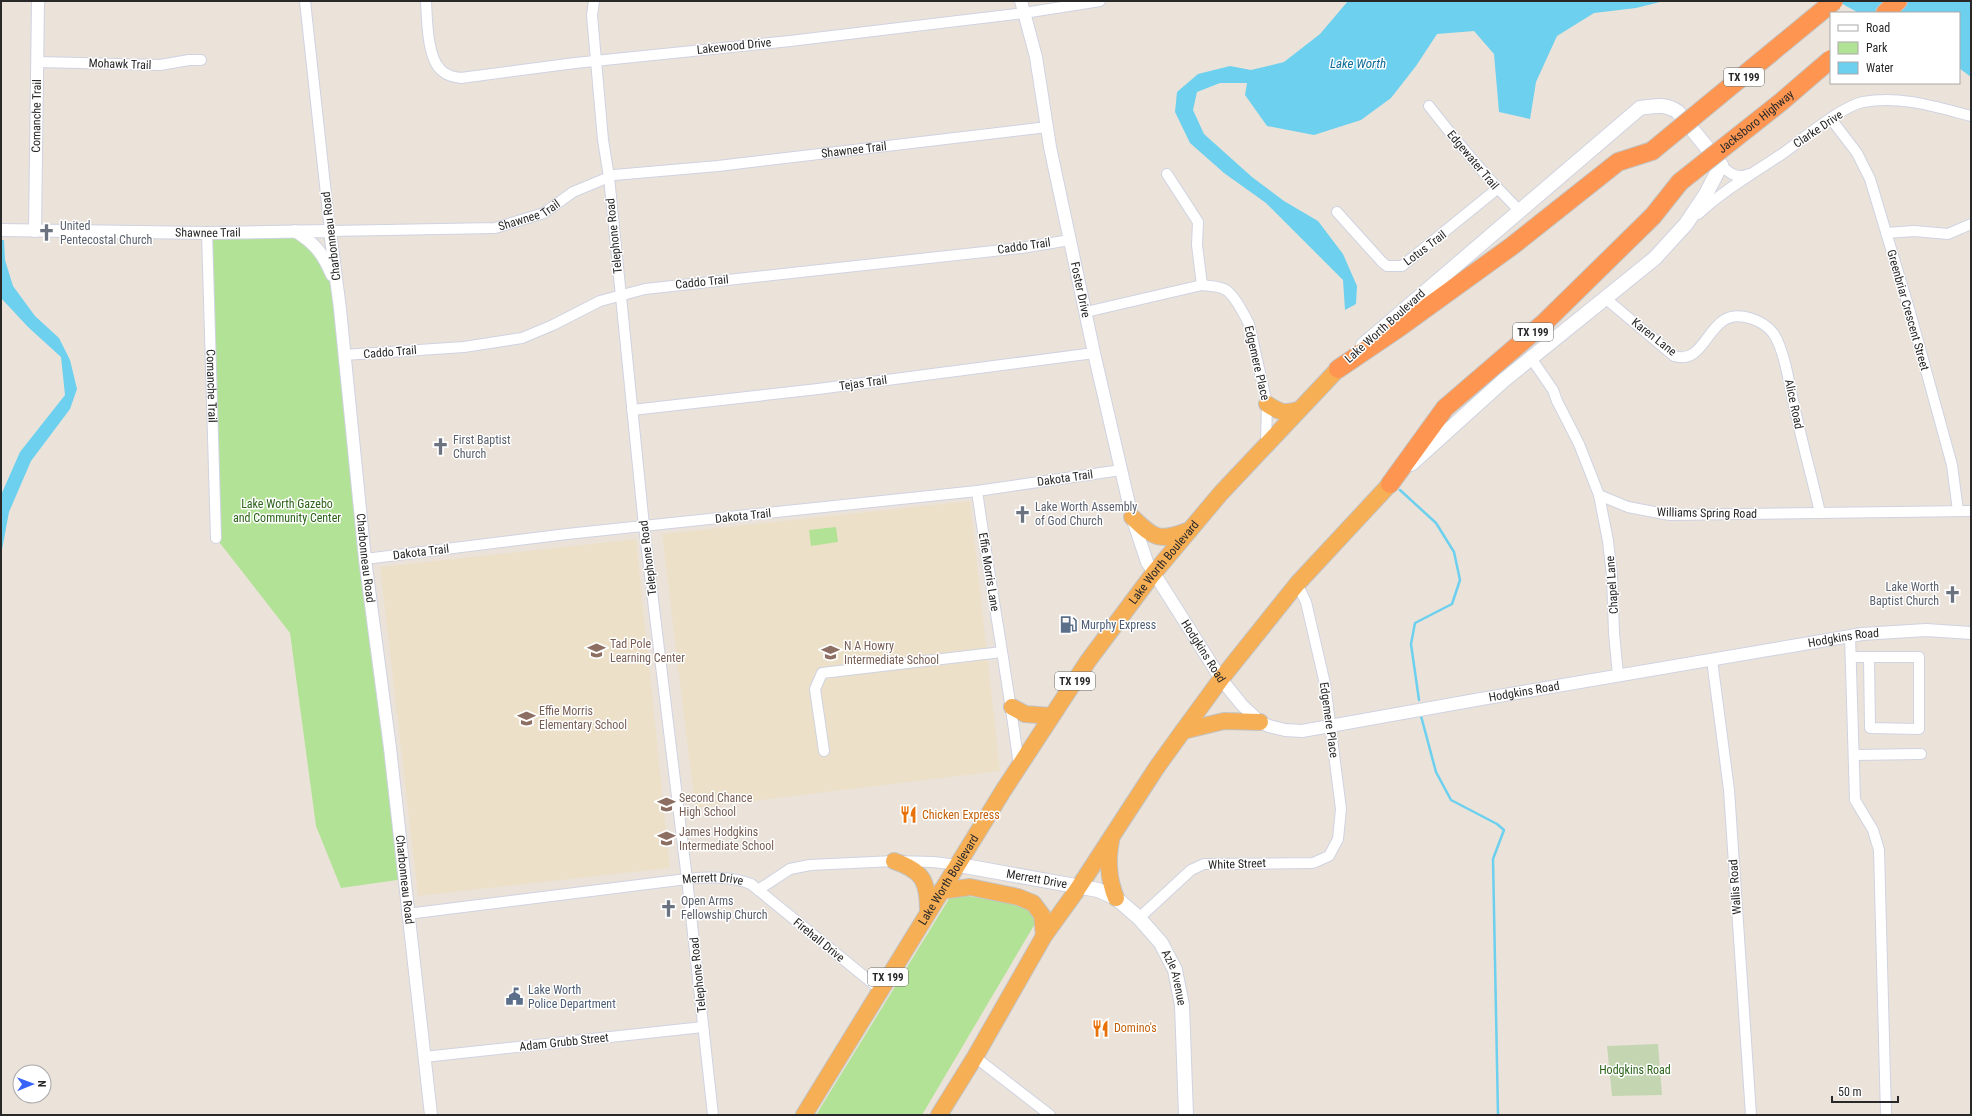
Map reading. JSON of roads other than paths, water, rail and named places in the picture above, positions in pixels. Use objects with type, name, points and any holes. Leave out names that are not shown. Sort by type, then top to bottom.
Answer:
[{"type":"highway","name":"TX 199","points":[[1338,369],[1400,327],[1512,246],[1618,162],[1652,151],[1834,1]]},
{"type":"highway","points":[[1886,12],[1898,1]]},
{"type":"highway","name":"Jacksboro Highway","points":[[1390,484],[1445,408],[1545,322],[1653,216],[1680,182],[1781,102],[1830,60]]},
{"type":"highway","name":"Lake Worth Boulevard","points":[[804,1115],[941,890],[959,865],[1051,716],[1092,655],[1153,574],[1190,530],[1266,443],[1338,369]]},
{"type":"highway","points":[[1267,404],[1278,412],[1286,413],[1298,410]]},
{"type":"highway","name":"TX 199","points":[[939,1115],[975,1058],[1044,936],[1080,886],[1183,731],[1221,679],[1297,584],[1390,484]]},
{"type":"highway","points":[[1132,517],[1148,532],[1156,536],[1174,536],[1190,530]]},
{"type":"highway","points":[[1012,707],[1025,714],[1051,716]]},
{"type":"highway","points":[[1183,731],[1224,722],[1260,722]]},
{"type":"highway","points":[[1112,836],[1108,858],[1110,884],[1116,898]]},
{"type":"highway","points":[[894,861],[910,867],[919,874],[926,884],[928,894],[928,911]]},
{"type":"highway","points":[[941,890],[970,887],[1018,897],[1033,903],[1042,915],[1044,936]]},
{"type":"main road","name":"Lake Worth Boulevard","points":[[1338,369],[1398,313],[1640,108],[1665,106],[1673,108],[1678,112],[1721,165]]},
{"type":"main road","name":"TX 199","points":[[1390,484],[1452,426],[1531,358],[1655,258],[1686,224],[1706,194],[1721,165]]},
{"type":"main road","name":"Merrett Drive","points":[[959,865],[1080,886]]},
{"type":"main road","name":"Azle Avenue","points":[[1080,886],[1098,890],[1116,898],[1139,918],[1162,943],[1175,970],[1182,1005],[1186,1115]]},
{"type":"street","name":"Comanche Trail","points":[[35,230],[38,1]]},
{"type":"street","name":"Charbonneau Road","points":[[305,1],[337,286],[365,559],[390,748],[407,914],[431,1115]]},
{"type":"street","name":"Lakewood Drive","points":[[426,1],[429,41],[437,64],[441,71],[451,76],[461,78],[493,75],[597,60],[790,40],[1024,13],[1100,1]]},
{"type":"street","name":"Telephone Road","points":[[594,1],[592,15],[603,140],[609,177],[644,526],[687,879],[713,1115]]},
{"type":"street","name":"Foster Drive","points":[[1021,1],[1036,58],[1047,127],[1094,353],[1132,517],[1141,548],[1153,574]]},
{"type":"street","name":"Mohawk Trail","points":[[38,62],[160,65],[189,60],[201,60]]},
{"type":"street","name":"Clarke Drive","points":[[1686,224],[1714,200],[1831,119],[1858,104],[1874,101],[1911,102],[1971,116]]},
{"type":"street","name":"Edgewater Trail","points":[[1429,106],[1465,152],[1497,189],[1520,211]]},
{"type":"street","name":"Greenbriar Crescent Street","points":[[1831,119],[1852,146],[1864,166],[1886,233],[1910,312],[1952,465],[1958,511]]},
{"type":"street","name":"Shawnee Trail","points":[[1,230],[207,233],[495,228],[544,213],[573,192],[609,177],[1047,127]]},
{"type":"street","points":[[1721,165],[1728,172],[1737,176],[1755,172]]},
{"type":"street","points":[[1168,174],[1198,222],[1197,245],[1202,285]]},
{"type":"street","name":"Lotus Trail","points":[[1338,212],[1382,262],[1387,266],[1402,266],[1409,263],[1497,189]]},
{"type":"street","points":[[1886,233],[1914,231],[1948,234],[1971,224]]},
{"type":"street","points":[[295,231],[309,239],[324,257],[337,286]]},
{"type":"street","name":"Comanche Trail","points":[[207,233],[216,538]]},
{"type":"street","name":"Caddo Trail","points":[[344,355],[470,346],[522,338],[553,325],[600,301],[620,294],[645,289],[1021,248],[1070,240]]},
{"type":"street","name":"Edgemere Place","points":[[1086,312],[1202,285],[1228,291],[1245,316],[1267,404],[1266,443]]},
{"type":"street","name":"Karen Lane","points":[[1605,298],[1674,356],[1680,358],[1697,352],[1708,335],[1724,320],[1740,316]]},
{"type":"street","name":"Alice Road","points":[[1740,316],[1747,316],[1767,328],[1777,342],[1788,373],[1820,513]]},
{"type":"street","name":"Tejas Trail","points":[[632,410],[818,389],[1094,353]]},
{"type":"street","points":[[1531,358],[1553,390],[1579,444],[1599,495]]},
{"type":"street","name":"Dakota Trail","points":[[365,559],[644,526],[977,491],[1121,470]]},
{"type":"street","name":"Effie Morris Lane","points":[[977,491],[1012,707],[1020,766]]},
{"type":"street","name":"Williams Spring Road","points":[[1599,495],[1628,507],[1670,515],[1971,511]]},
{"type":"street","name":"Chapel Lane","points":[[1599,495],[1608,541],[1612,576],[1614,633],[1618,676]]},
{"type":"street","name":"Hodgkins Road","points":[[1153,574],[1221,679],[1242,704],[1260,722],[1284,730],[1302,731],[1331,727],[1850,636],[1926,630],[1971,633]]},
{"type":"street","name":"Edgemere Place","points":[[1297,584],[1306,602],[1324,684],[1341,809],[1338,839],[1329,856]]},
{"type":"street","points":[[1850,636],[1855,755],[1855,800],[1873,830],[1879,850],[1886,1115]]},
{"type":"street","points":[[824,751],[815,689],[822,673],[1002,652]]},
{"type":"street","points":[[1851,657],[1869,657],[1919,657],[1919,729],[1870,728],[1869,657]]},
{"type":"street","name":"Wallis Road","points":[[1712,660],[1728,790],[1750,1115]]},
{"type":"street","points":[[1855,755],[1921,754]]},
{"type":"street","name":"White Street","points":[[1139,918],[1191,870],[1204,864],[1313,863],[1329,856]]},
{"type":"street","name":"Merrett Drive","points":[[407,914],[711,877],[738,879],[752,884],[758,890],[783,873],[797,867],[894,861],[933,862],[959,865]]},
{"type":"street","name":"Firehall Drive","points":[[758,890],[881,990]]},
{"type":"street","name":"Adam Grubb Street","points":[[424,1057],[703,1027]]},
{"type":"street","points":[[975,1058],[1050,1115]]},
{"type":"water","name":"Lake Worth","points":[[1348,1],[1664,1],[1636,8],[1594,13],[1557,36],[1536,82],[1530,119],[1499,112],[1494,54],[1474,31],[1437,34],[1416,66],[1391,98],[1361,120],[1314,135],[1267,126],[1245,95],[1247,83],[1220,83],[1197,92],[1193,110],[1204,134],[1252,177],[1284,201],[1318,221],[1343,254],[1357,286],[1356,304],[1345,310],[1343,280],[1266,203],[1224,173],[1190,143],[1175,112],[1177,92],[1198,74],[1230,66],[1251,70],[1284,62],[1320,34]]},
{"type":"water","points":[[1837,1],[1971,1],[1971,77],[1960,69],[1960,12],[1857,12]]},
{"type":"water","points":[[1,240],[4,240],[5,260],[13,286],[35,316],[59,338],[70,360],[77,389],[70,409],[31,461],[9,512],[1,555],[1,495],[20,452],[65,395],[61,357],[28,327],[1,298]]},
{"type":"waterway","points":[[1400,490],[1436,523],[1454,552],[1460,580],[1452,604],[1415,623],[1411,644],[1419,700]]},
{"type":"waterway","points":[[1421,716],[1436,772],[1451,800],[1497,824],[1504,830],[1493,859],[1498,1115]]},
{"type":"place","name":"United Pentecostal Church","points":[[47,233]]},
{"type":"place","name":"First Baptist Church","points":[[440,447]]},
{"type":"place","name":"Lake Worth Assembly of God Church","points":[[1022,514]]},
{"type":"place","name":"Lake Worth Baptist Church","points":[[1952,594]]},
{"type":"place","name":"Murphy Express","points":[[1068,625]]},
{"type":"place","name":"Tad Pole Learning Center","points":[[597,651]]},
{"type":"place","name":"N A Howry Intermediate School","points":[[831,653]]},
{"type":"place","name":"Effie Morris Elementary School","points":[[526,718]]},
{"type":"place","name":"Second Chance High School","points":[[666,805]]},
{"type":"place","name":"Chicken Express","points":[[909,815]]},
{"type":"place","name":"James Hodgkins Intermediate School","points":[[666,839]]},
{"type":"place","name":"Open Arms Fellowship Church","points":[[668,908]]},
{"type":"place","name":"Lake Worth Police Department","points":[[515,997]]},
{"type":"place","name":"Domino's","points":[[1101,1028]]},
{"type":"park label","name":"Lake Worth Gazebo and Community Center","points":[[287,511]]}]
